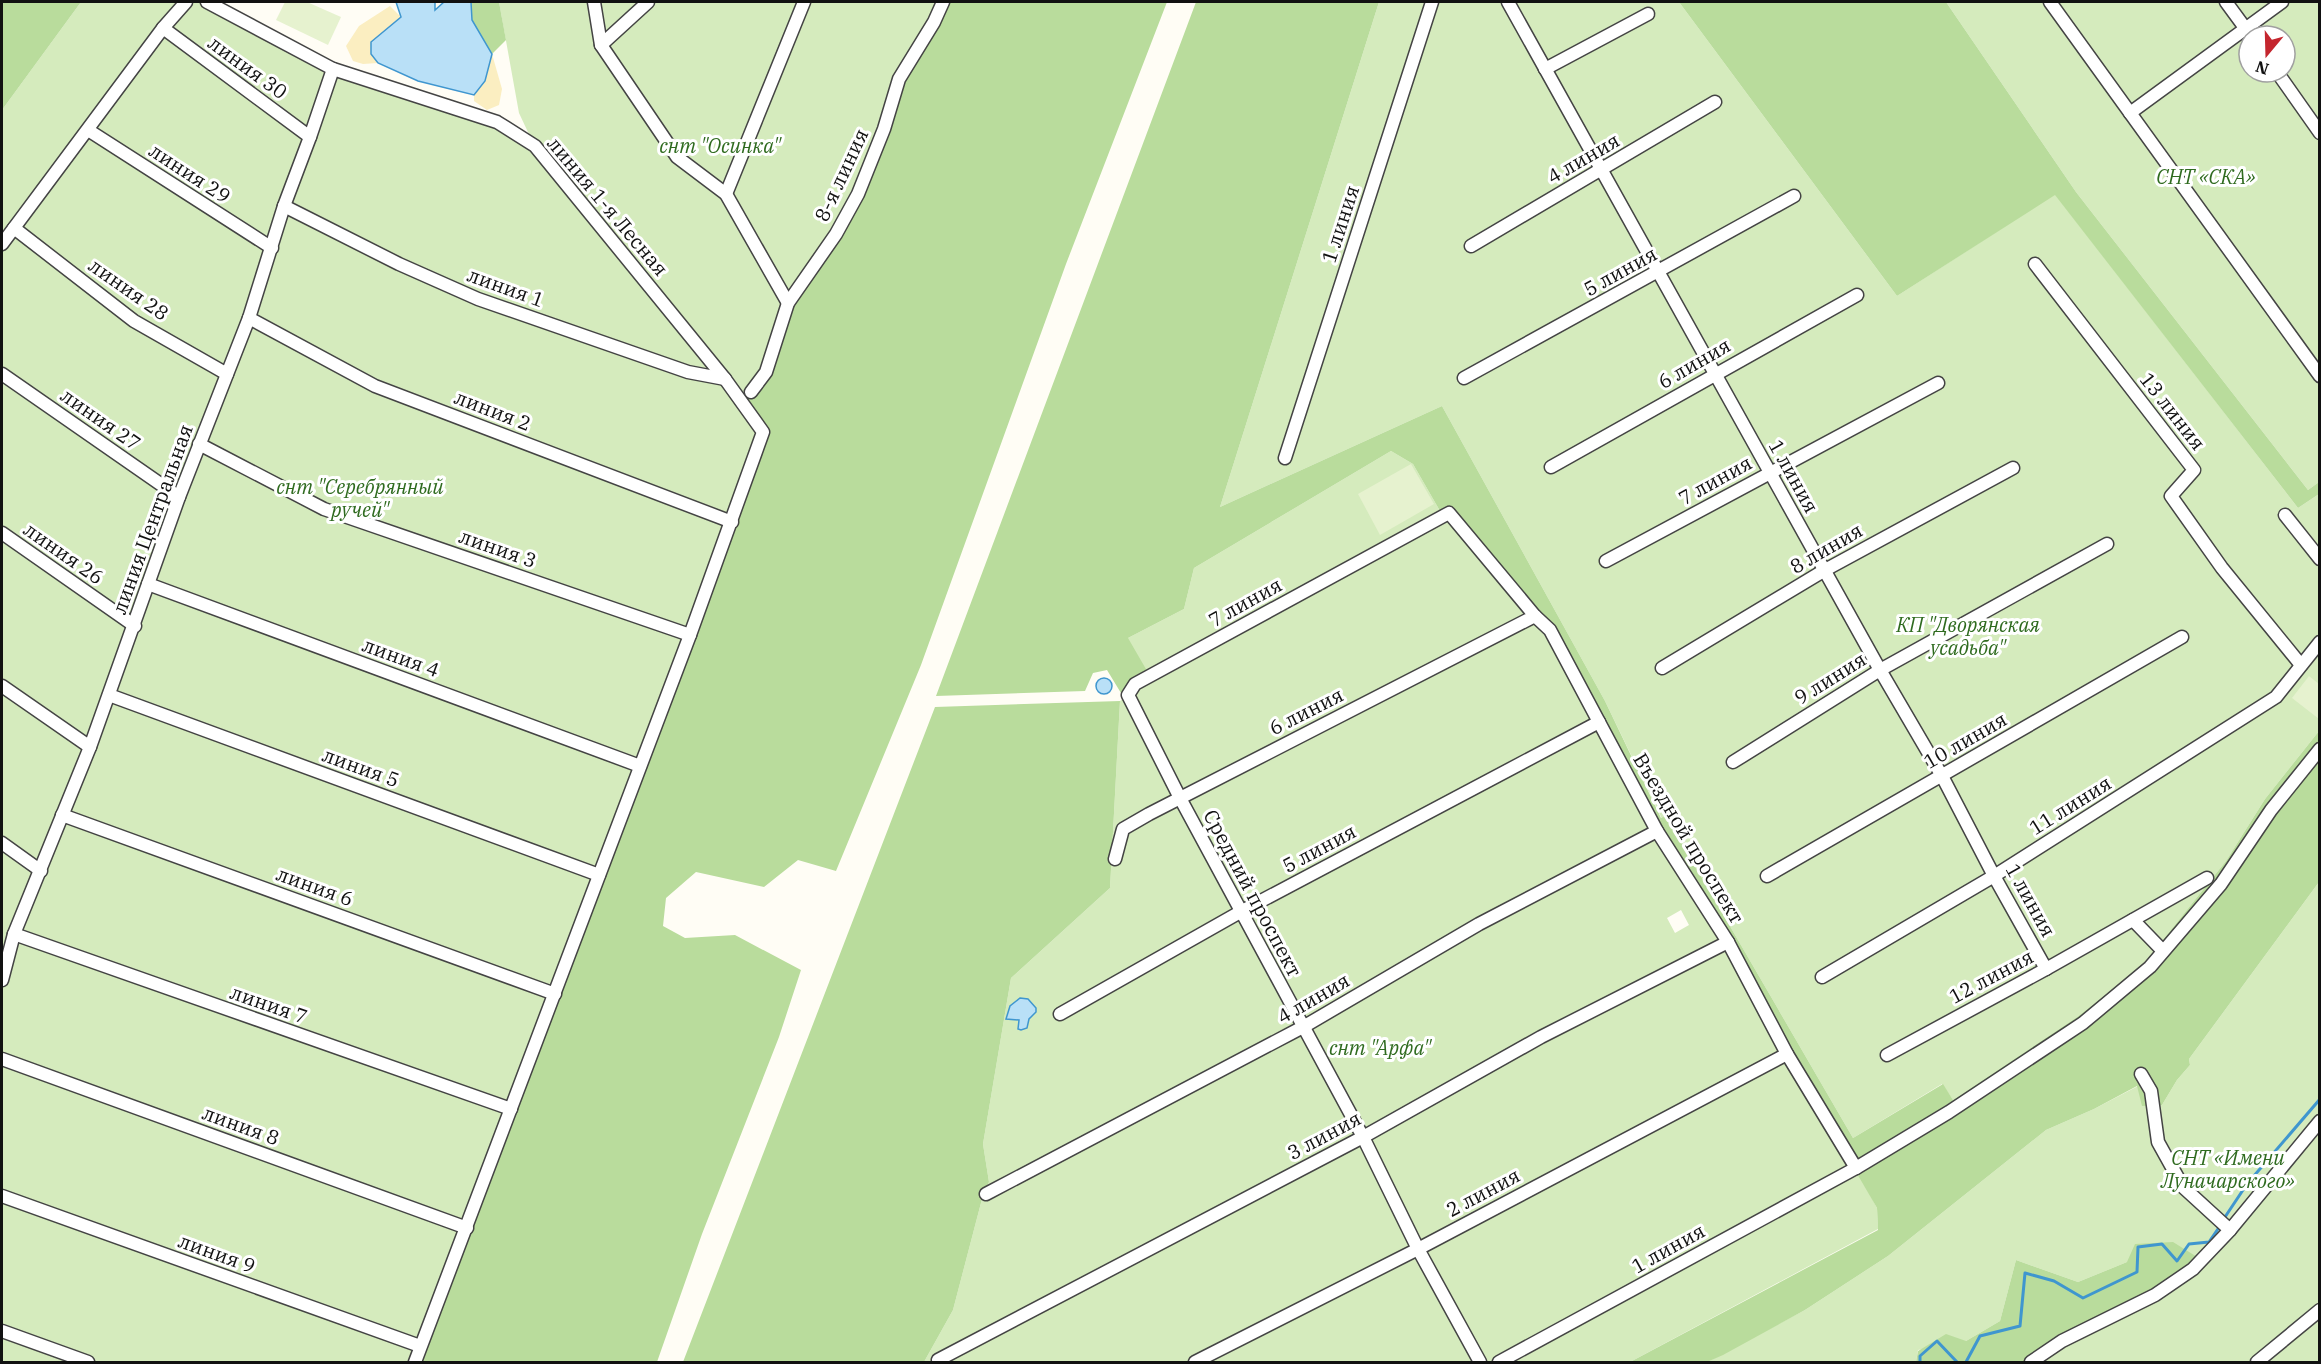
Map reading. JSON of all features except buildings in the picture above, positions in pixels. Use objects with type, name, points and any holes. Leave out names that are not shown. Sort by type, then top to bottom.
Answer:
[{"type":"street","points":[[2,244],[163,28],[186,2]]},
{"type":"street","name":"линия 1-я Лесная","points":[[207,2],[333,69],[497,122],[535,146],[725,379],[763,432],[732,522]]},
{"type":"street","points":[[594,2],[602,45],[677,157],[726,194],[788,303]]},
{"type":"street","points":[[602,45],[648,2]]},
{"type":"street","points":[[726,194],[804,2]]},
{"type":"street","name":"8-я линия","points":[[752,392],[765,372],[788,303],[836,234],[858,194],[884,129],[899,79],[934,22],[943,2]]},
{"type":"street","name":"1 линия","points":[[1285,458],[1432,2]]},
{"type":"street","name":"1 линия","points":[[1508,2],[1880,670],[1942,776],[2046,969]]},
{"type":"street","points":[[2050,2],[2319,376]]},
{"type":"street","points":[[2226,2],[2243,24]]},
{"type":"street","points":[[2258,24],[2282,2]]},
{"type":"street","points":[[1545,69],[1648,14]]},
{"type":"street","name":"линия 30","points":[[163,28],[310,136]]},
{"type":"street","points":[[2130,113],[2237,40]]},
{"type":"street","name":"линия Центральная","points":[[2,980],[14,934],[42,871],[90,747],[135,626],[179,497],[249,318],[284,206],[333,69]]},
{"type":"street","points":[[2285,84],[2319,133]]},
{"type":"street","name":"4 линия","points":[[1471,246],[1715,102]]},
{"type":"street","name":"линия 29","points":[[88,130],[272,248]]},
{"type":"street","name":"5 линия","points":[[1464,378],[1794,196]]},
{"type":"street","name":"линия 1","points":[[284,206],[399,264],[478,299],[688,372],[725,379]]},
{"type":"street","name":"линия 28","points":[[14,228],[134,321],[227,374]]},
{"type":"street","name":"13 линия","points":[[2035,264],[2194,470],[2171,496],[2222,568],[2301,665]]},
{"type":"street","name":"6 линия","points":[[1551,467],[1857,295]]},
{"type":"street","name":"линия 2","points":[[249,318],[375,386],[732,522]]},
{"type":"street","name":"линия 27","points":[[2,374],[179,497]]},
{"type":"street","name":"7 линия","points":[[1606,561],[1938,383]]},
{"type":"street","name":"линия 3","points":[[199,444],[324,509],[690,635]]},
{"type":"street","name":"8 линия","points":[[1662,669],[1825,570],[2013,468]]},
{"type":"street","name":"7 линия","points":[[1128,695],[1135,684],[1449,513]]},
{"type":"street","name":"Въездной проспект","points":[[1449,513],[1535,616],[1551,630],[1657,831],[1728,942],[1787,1054],[1856,1168]]},
{"type":"street","points":[[2285,515],[2319,559]]},
{"type":"street","points":[[415,1362],[732,522]]},
{"type":"street","name":"линия 26","points":[[2,533],[135,626]]},
{"type":"street","name":"9 линия","points":[[1733,762],[1880,670],[2107,543]]},
{"type":"street","name":"линия 4","points":[[148,584],[640,766]]},
{"type":"street","name":"6 линия","points":[[1115,859],[1123,829],[1535,616]]},
{"type":"street","name":"10 линия","points":[[1767,876],[2182,637]]},
{"type":"street","name":"11 линия","points":[[1822,977],[1994,876],[2276,697],[2319,642]]},
{"type":"street","points":[[2,686],[90,747]]},
{"type":"street","name":"линия 5","points":[[109,695],[599,875]]},
{"type":"street","name":"Средний проспект","points":[[1128,695],[1180,798],[1363,1137],[1418,1249],[1480,1362]]},
{"type":"street","name":"5 линия","points":[[1060,1014],[1242,910],[1599,722]]},
{"type":"street","name":"1 линия","points":[[1499,1362],[1856,1168],[1949,1112],[2083,1023],[2150,967],[2221,884],[2271,810],[2319,749]]},
{"type":"street","name":"линия 6","points":[[62,815],[555,994]]},
{"type":"street","name":"4 линия","points":[[986,1194],[1303,1027],[1479,924],[1657,831]]},
{"type":"street","points":[[2,843],[42,871]]},
{"type":"street","name":"12 линия","points":[[1887,1055],[2207,878]]},
{"type":"street","points":[[2133,920],[2163,951]]},
{"type":"street","name":"линия 7","points":[[14,934],[511,1109]]},
{"type":"street","name":"3 линия","points":[[938,1360],[1363,1137],[1541,1037],[1728,942]]},
{"type":"street","name":"2 линия","points":[[1195,1362],[1418,1249],[1787,1054]]},
{"type":"street","name":"линия 8","points":[[2,1059],[466,1228]]},
{"type":"street","points":[[2141,1074],[2151,1091],[2158,1142],[2183,1187],[2230,1230]]},
{"type":"street","points":[[2031,1362],[2062,1341],[2155,1295],[2193,1269],[2230,1230],[2319,1121]]},
{"type":"street","name":"линия 9","points":[[2,1196],[420,1346]]},
{"type":"street","points":[[2257,1362],[2319,1310]]},
{"type":"street","points":[[2,1331],[88,1362]]},
{"type":"green space","points":[[2,2],[81,2],[2,110]]},
{"type":"green space","name":"снт \"Серебрянный ручей\"","points":[[81,2],[208,2],[333,69],[497,122],[534,145],[519,113],[499,2],[942,2],[869,169],[766,372],[743,404],[763,432],[415,1362],[2,1362],[2,110]]},
{"type":"green space","points":[[285,2],[307,2],[341,17],[328,45],[276,20]]},
{"type":"green space","points":[[471,2],[499,2],[506,40],[492,54],[472,20]]},
{"type":"green space","points":[[942,2],[1167,2],[1066,264],[921,665],[836,871],[798,860],[764,887],[696,872],[666,898],[663,926],[685,938],[735,935],[801,970],[779,1037],[702,1234],[657,1362],[415,1362],[763,432],[743,404],[766,372],[788,303],[836,234],[899,79]]},
{"type":"green space","points":[[1196,2],[1379,2],[1220,507],[1442,406],[1605,701],[1661,818],[1679,811],[1691,835],[1681,842],[1853,1138],[1943,1084],[1953,1100],[2077,1017],[2142,966],[2226,861],[2265,799],[2319,731],[2319,882],[2189,1059],[2190,1065],[2177,1080],[2162,1105],[2142,1106],[2137,1086],[2094,1109],[2046,1130],[1888,1256],[1805,1310],[1723,1355],[1707,1362],[1630,1362],[1878,1230],[1877,1208],[1650,818],[1552,634],[1440,511],[1413,464],[1391,451],[1194,568],[1184,609],[1128,638],[1150,676],[1124,698],[1107,670],[1093,673],[1085,691],[936,696]]},
{"type":"green space","name":"КП \"Дворянская усадьба\"","points":[[1379,2],[1679,2],[1897,296],[2055,194],[2298,508],[2319,494],[2319,731],[2265,799],[2226,861],[2142,966],[2077,1017],[1953,1100],[1942,1084],[1853,1138],[1681,842],[1679,811],[1662,819],[1605,701],[1442,406],[1220,507]]},
{"type":"green space","points":[[1679,2],[1946,2],[2076,192],[2308,490],[2319,482],[2319,494],[2298,508],[2055,195],[1897,296]]},
{"type":"green space","name":"СНТ «СКА»","points":[[1946,2],[2319,2],[2319,482],[2308,490],[2076,192]]},
{"type":"green space","name":"снт \"Арфа\"","points":[[1391,451],[1413,464],[1440,511],[1552,634],[1861,1178],[1877,1208],[1878,1229],[1630,1362],[924,1362],[953,1310],[982,1199],[989,1182],[983,1144],[1011,978],[1110,888],[1120,701],[1124,698],[1128,638],[1184,609],[1194,568]],"holes":[[[1681,910],[1689,925],[1675,933],[1667,918]],[[1036,1012],[1018,1028],[1019,1020],[1006,1018]]]},
{"type":"green space","points":[[1411,464],[1434,504],[1380,535],[1358,494]]},
{"type":"green space","points":[[2309,676],[2319,684],[2319,719],[2292,698]]},
{"type":"green space","points":[[1120,701],[1110,888],[1011,978],[983,1144],[989,1182],[982,1199],[953,1310],[924,1362],[683,1362],[935,707]]},
{"type":"green space","name":"СНТ «Имени Луначарского»","points":[[2319,882],[2319,1362],[2031,1362],[2127,1262],[2078,1282],[2016,1260],[2000,1321],[1966,1341],[1918,1350],[1916,1362],[1707,1362],[1805,1310],[1888,1256],[2046,1130],[2138,1086],[2162,1105],[2177,1080],[2190,1065],[2189,1059]]},
{"type":"green space","points":[[2173,1242],[2202,1260],[2185,1274],[2031,1362],[1916,1362],[1918,1351],[1946,1334],[1966,1341],[2000,1321],[2016,1260],[2078,1282],[2127,1262],[2135,1244]]},
{"type":"sand","points":[[390,6],[401,17],[371,42],[371,54],[378,63],[363,64],[353,61],[346,46],[359,26]]},
{"type":"sand","points":[[492,54],[502,89],[499,105],[487,110],[474,101],[474,95],[485,81]]},
{"type":"water","points":[[396,2],[435,2],[435,10],[444,2],[471,2],[472,20],[492,54],[485,81],[474,95],[418,81],[378,63],[371,54],[371,42],[401,17]]},
{"type":"water","points":[[1104,678],[1110,680],[1112,686],[1110,692],[1104,694],[1098,692],[1096,686],[1098,680]]},
{"type":"water","points":[[1020,998],[1028,999],[1036,1008],[1036,1012],[1029,1019],[1027,1028],[1021,1030],[1018,1029],[1019,1020],[1006,1019],[1010,1006]]},
{"type":"waterway","points":[[2223,1220],[2247,1184],[2320,1099]]},
{"type":"waterway","points":[[1966,1362],[1980,1336],[2020,1326],[2025,1273],[2054,1281],[2083,1298],[2137,1272],[2138,1247],[2162,1244],[2177,1261],[2189,1244],[2209,1242],[2220,1226]]},
{"type":"waterway","points":[[1920,1362],[1920,1356],[1937,1341],[1957,1362]]},
{"type":"park label","name":"снт \"Осинка\"","points":[[720,145]]}]
